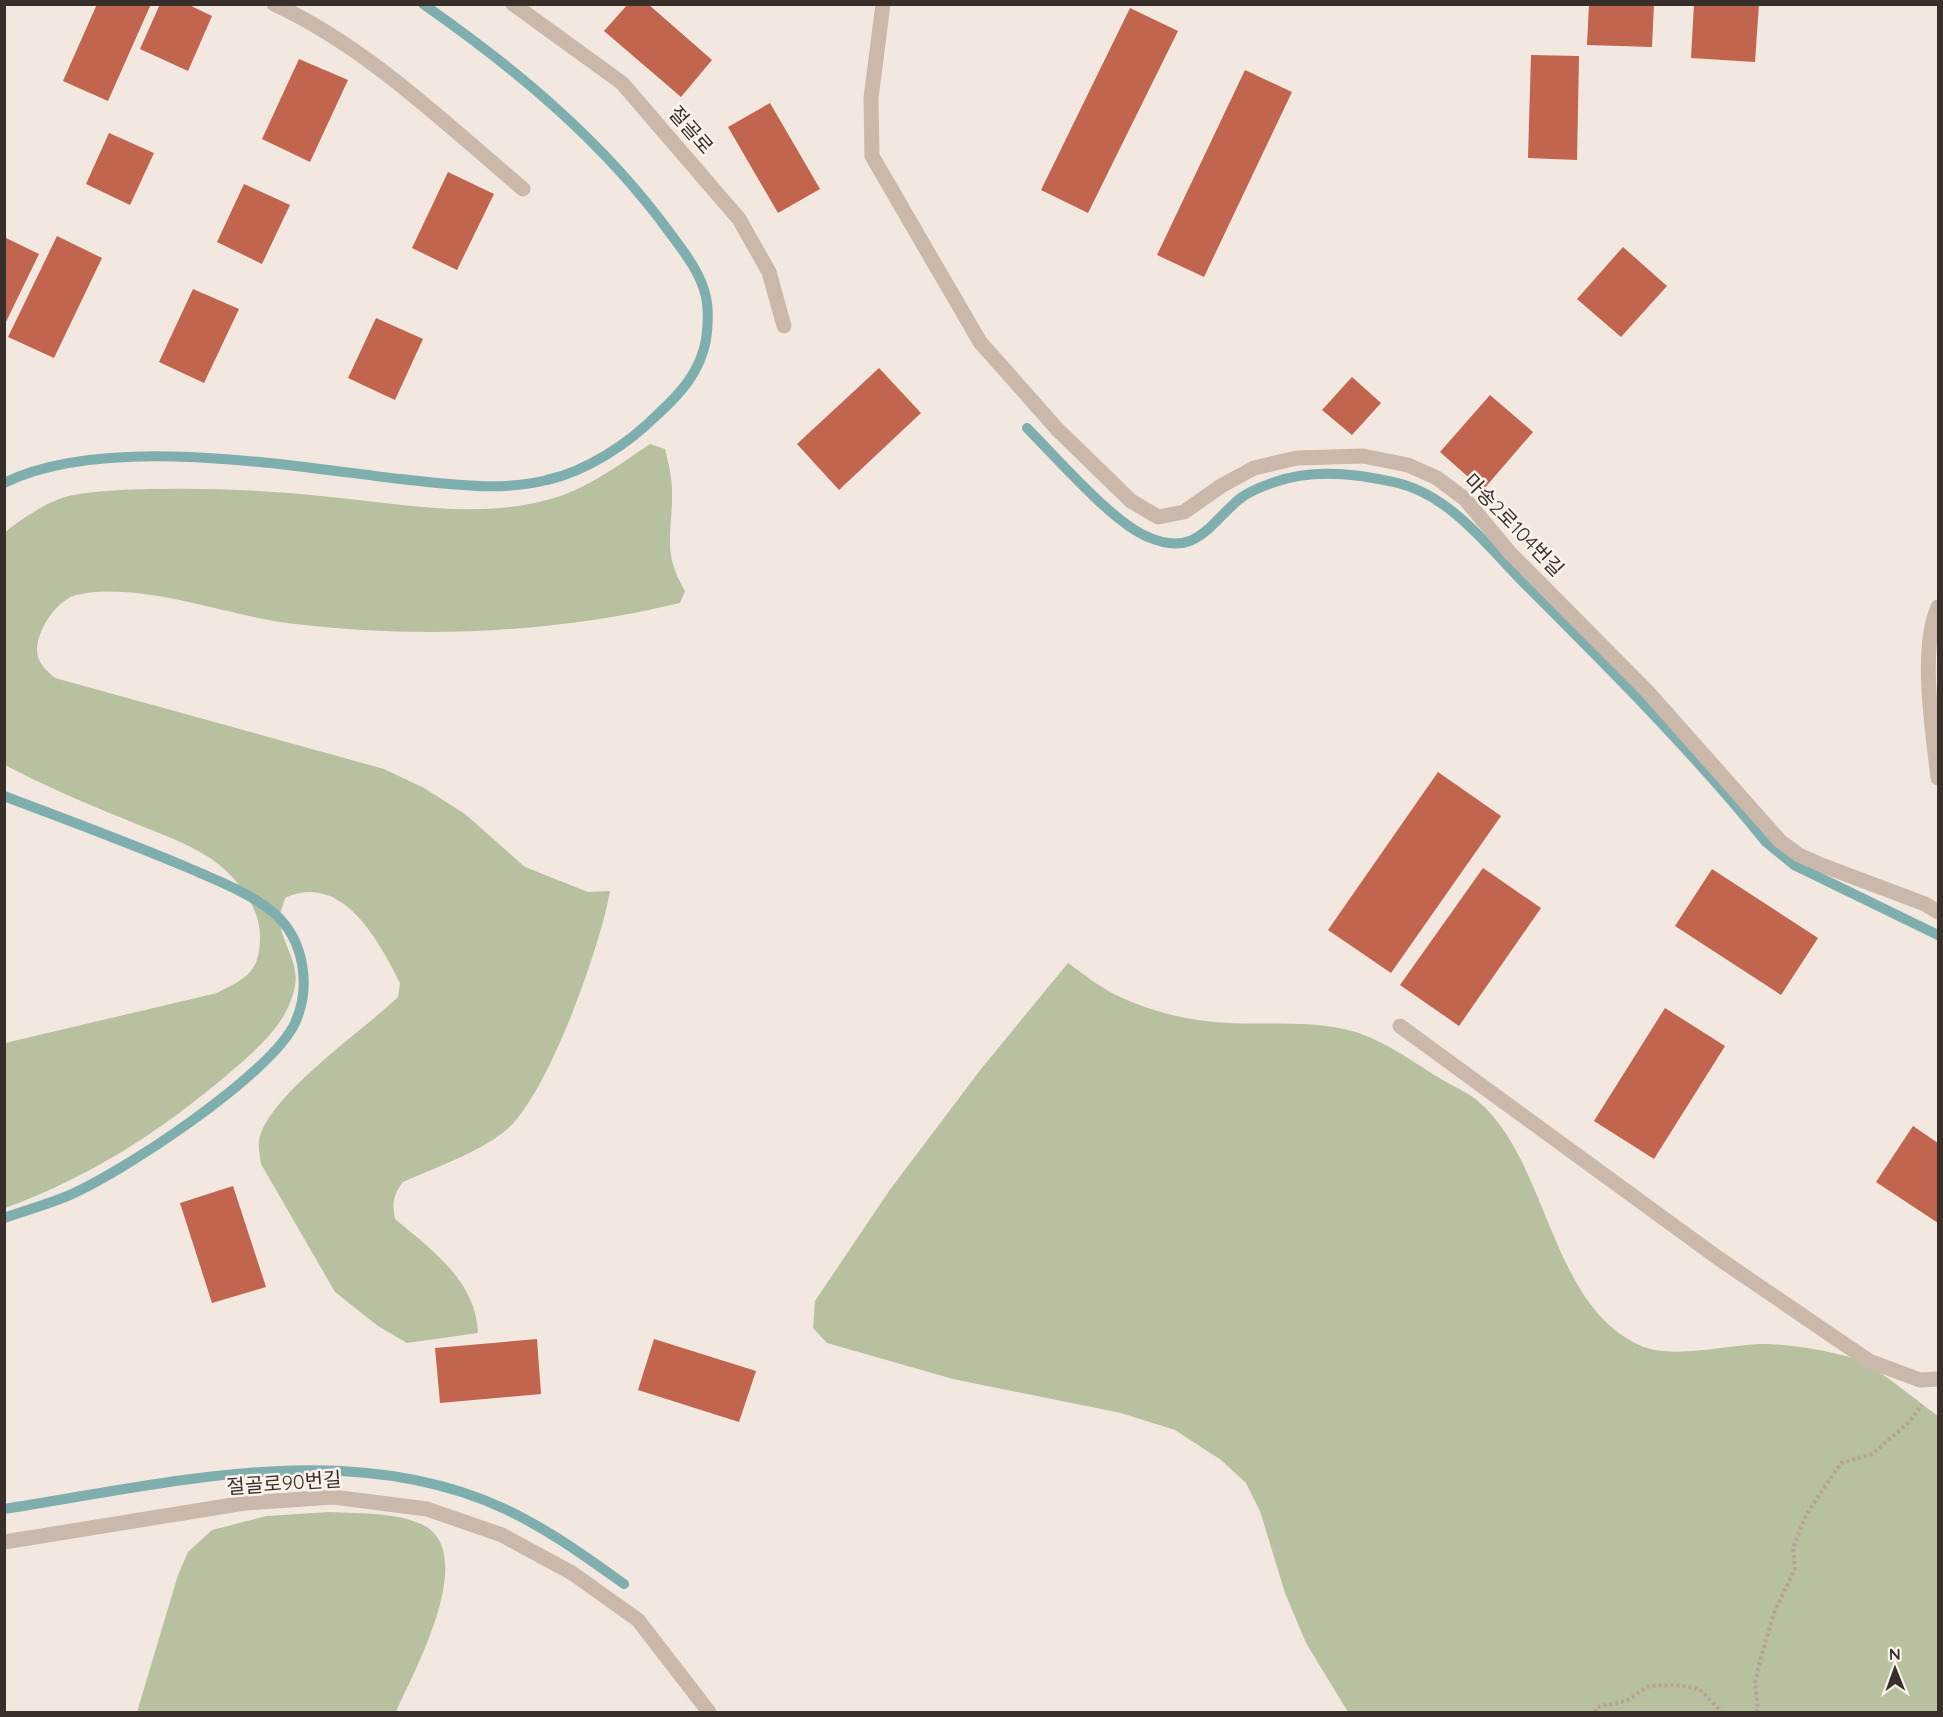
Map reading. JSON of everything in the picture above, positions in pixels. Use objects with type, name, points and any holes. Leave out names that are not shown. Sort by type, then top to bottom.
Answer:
[{"type":"lane","points":[[274,4],[301,17],[350,48],[523,189]]},
{"type":"lane","name":"절골로","points":[[513,4],[622,83],[718,194],[739,219],[769,272],[784,326]]},
{"type":"lane","name":"마송2로104번길","points":[[883,4],[871,98],[872,156],[980,342],[1057,429],[1131,501],[1158,517],[1184,512],[1221,486],[1254,468],[1297,458],[1363,456],[1408,465],[1437,478],[1465,499],[1510,553],[1647,691],[1757,818],[1780,841],[1799,855],[1925,904],[1938,912]]},
{"type":"lane","points":[[1938,607],[1929,648],[1938,778]]},
{"type":"lane","points":[[1400,1026],[1718,1258],[1869,1361],[1896,1373],[1920,1380],[1938,1379]]},
{"type":"lane","name":"절골로90번길","points":[[4,1542],[245,1503],[333,1497],[427,1509],[502,1535],[572,1573],[628,1613],[645,1629],[709,1713]]},
{"type":"path","points":[[1755,1713],[1758,1709],[1755,1682],[1761,1657],[1774,1613],[1795,1569],[1793,1548],[1806,1515],[1841,1463],[1872,1454],[1908,1424],[1926,1399]]},
{"type":"path","points":[[1595,1713],[1597,1707],[1626,1701],[1649,1686],[1676,1685],[1699,1689],[1722,1713]]},
{"type":"green space","points":[[650,444],[665,449],[670,469],[671,552],[673,564],[685,591],[680,603],[633,613],[537,627],[440,632],[343,629],[295,624],[156,596],[128,592],[101,592],[76,595],[61,604],[42,629],[37,649],[39,660],[55,678],[384,769],[424,788],[465,814],[525,867],[588,892],[610,891],[596,947],[570,1019],[538,1087],[521,1113],[505,1131],[494,1139],[456,1160],[403,1182],[395,1195],[395,1219],[437,1255],[461,1282],[475,1314],[478,1333],[407,1343],[378,1326],[335,1292],[261,1164],[259,1141],[266,1123],[279,1104],[318,1065],[398,997],[400,983],[369,931],[341,902],[324,894],[305,892],[285,898],[280,924],[294,967],[295,986],[291,1000],[278,1025],[259,1046],[202,1096],[122,1152],[65,1183],[5,1208],[5,1043],[217,993],[244,978],[250,972],[258,958],[260,936],[256,913],[244,891],[210,858],[178,841],[77,799],[5,765],[5,532],[31,514],[59,499],[95,492],[125,490],[205,489],[267,492],[439,508],[493,509],[520,506],[561,496],[575,490]]},
{"type":"green space","points":[[1068,963],[1095,983],[1122,998],[1176,1016],[1217,1022],[1314,1025],[1364,1035],[1387,1046],[1478,1101],[1502,1127],[1520,1159],[1567,1265],[1586,1298],[1609,1325],[1639,1345],[1652,1349],[1682,1352],[1770,1344],[1839,1354],[1869,1366],[1938,1416],[1938,1712],[1348,1712],[1306,1643],[1285,1593],[1260,1511],[1246,1483],[1221,1460],[1175,1430],[1121,1413],[953,1379],[827,1343],[813,1328],[815,1301],[889,1191],[981,1069]]},
{"type":"green space","points":[[330,1512],[388,1515],[421,1524],[438,1538],[445,1559],[444,1585],[437,1614],[416,1670],[396,1712],[137,1712],[178,1575],[188,1552],[212,1530],[267,1516]]},
{"type":"building","points":[[97,4],[151,4],[108,101],[63,81]]},
{"type":"building","points":[[160,4],[187,4],[212,16],[188,71],[140,49]]},
{"type":"building","points":[[628,4],[648,4],[712,60],[681,97],[604,31]]},
{"type":"building","points":[[1589,4],[1654,4],[1652,47],[1587,45]]},
{"type":"building","points":[[1694,4],[1759,4],[1755,62],[1691,58]]},
{"type":"building","points":[[1130,8],[1178,31],[1088,213],[1041,190]]},
{"type":"building","points":[[1531,55],[1579,56],[1577,160],[1528,158]]},
{"type":"building","points":[[299,59],[348,80],[310,162],[262,139]]},
{"type":"building","points":[[1245,70],[1292,92],[1204,277],[1157,255]]},
{"type":"building","points":[[770,103],[820,189],[778,213],[728,127]]},
{"type":"building","points":[[109,133],[154,153],[130,205],[86,184]]},
{"type":"building","points":[[448,172],[494,194],[457,270],[412,248]]},
{"type":"building","points":[[244,184],[290,205],[262,264],[217,242]]},
{"type":"building","points":[[57,236],[102,258],[54,358],[8,337]]},
{"type":"building","points":[[4,237],[39,254],[4,326]]},
{"type":"building","points":[[1623,247],[1667,286],[1621,337],[1577,299]]},
{"type":"building","points":[[193,289],[239,309],[204,383],[159,362]]},
{"type":"building","points":[[376,318],[423,339],[395,400],[348,378]]},
{"type":"building","points":[[879,368],[921,413],[839,490],[797,444]]},
{"type":"building","points":[[1352,377],[1381,403],[1352,435],[1322,410]]},
{"type":"building","points":[[1490,395],[1533,432],[1483,490],[1440,452]]},
{"type":"building","points":[[1438,772],[1501,816],[1391,973],[1328,930]]},
{"type":"building","points":[[1483,868],[1541,908],[1459,1026],[1400,985]]},
{"type":"building","points":[[1712,869],[1818,938],[1781,995],[1675,926]]},
{"type":"building","points":[[1665,1008],[1725,1046],[1654,1159],[1594,1121]]},
{"type":"building","points":[[1913,1126],[1938,1143],[1938,1223],[1876,1182]]},
{"type":"building","points":[[233,1186],[266,1287],[212,1303],[180,1203]]},
{"type":"building","points":[[537,1339],[541,1394],[440,1403],[435,1348]]},
{"type":"building","points":[[654,1339],[756,1371],[739,1422],[638,1390]]},
{"type":"waterway","points":[[4,483],[46,468],[93,459],[145,456],[253,461],[455,485],[529,484],[562,476],[606,455],[646,426],[681,390],[694,372],[703,352],[708,318],[704,288],[686,255],[644,199],[587,137],[491,54],[423,4]]},
{"type":"waterway","points":[[1027,428],[1085,488],[1118,518],[1148,537],[1164,542],[1189,541],[1208,529],[1245,495],[1260,487],[1305,475],[1352,475],[1383,480],[1418,490],[1437,500],[1487,543],[1622,682],[1710,776],[1766,842],[1794,865],[1938,935]]},
{"type":"waterway","points":[[4,796],[168,859],[224,883],[256,900],[275,914],[293,938],[299,951],[304,980],[303,995],[295,1023],[280,1045],[257,1069],[226,1095],[120,1168],[65,1197],[4,1218]]},
{"type":"waterway","points":[[4,1509],[129,1488],[257,1472],[321,1470],[384,1475],[445,1487],[505,1509],[552,1534],[624,1584]]}]
